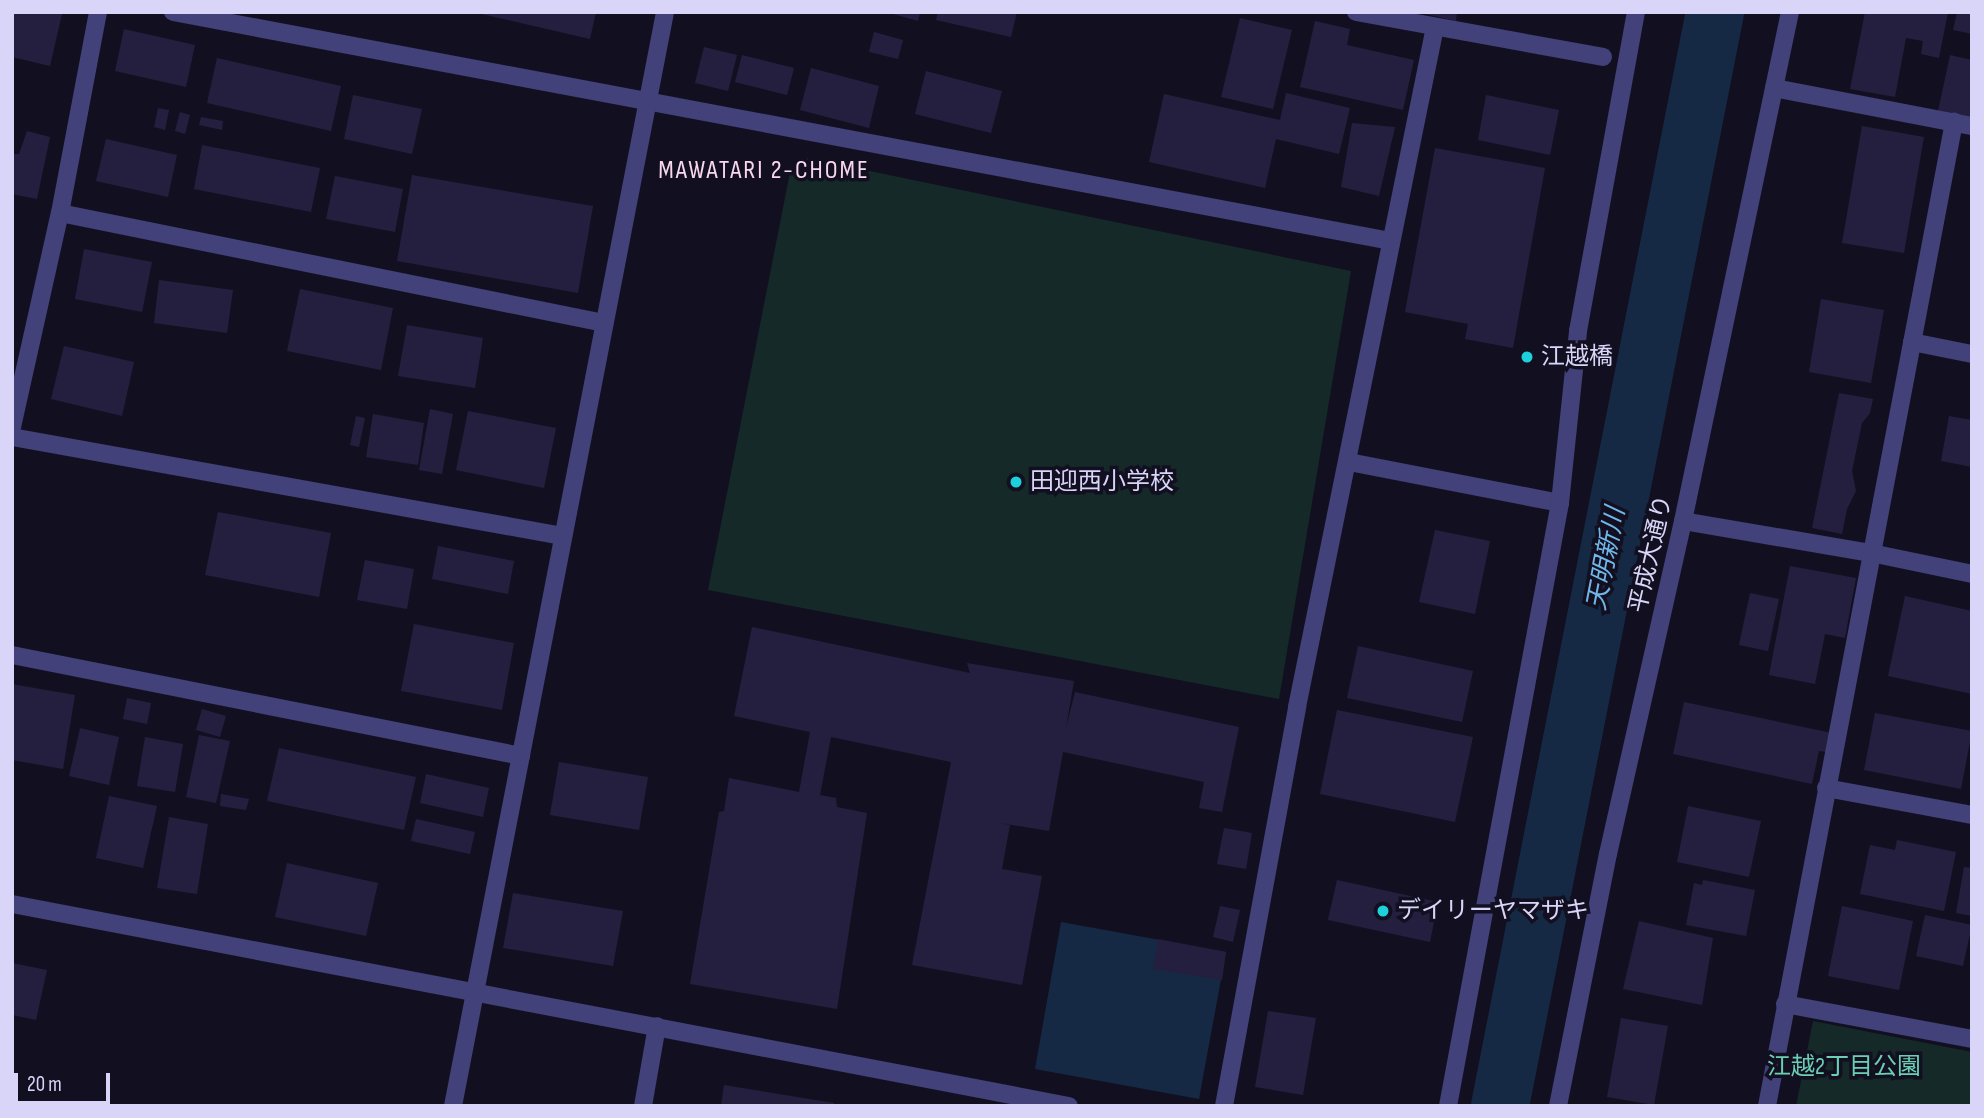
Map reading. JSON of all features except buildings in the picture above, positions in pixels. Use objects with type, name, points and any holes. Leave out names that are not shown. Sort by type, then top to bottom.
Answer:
[{"type":"street","points":[[12,427],[60,213],[98,12]]},
{"type":"street","points":[[173,12],[1391,241]]},
{"type":"street","points":[[453,1106],[665,12]]},
{"type":"street","points":[[1356,12],[1603,57]]},
{"type":"street","points":[[1448,1106],[1560,503],[1578,331],[1636,12]]},
{"type":"street","name":"平成大通り","points":[[1558,1106],[1608,854],[1683,521],[1790,12]]},
{"type":"street","points":[[1224,1106],[1297,707],[1349,462],[1435,27]]},
{"type":"street","points":[[1767,1106],[1912,342],[1963,124],[1774,88]]},
{"type":"street","points":[[60,213],[604,323]]},
{"type":"street","points":[[1912,342],[1972,354]]},
{"type":"street","points":[[12,437],[563,536]]},
{"type":"street","points":[[1349,462],[1560,503]]},
{"type":"street","points":[[1683,521],[1871,553],[1972,574]]},
{"type":"street","points":[[12,655],[521,755]]},
{"type":"street","points":[[1826,788],[1972,815]]},
{"type":"street","points":[[12,904],[1069,1106]]},
{"type":"street","points":[[1785,1004],[1972,1039]]},
{"type":"street","points":[[643,1106],[657,1026]]},
{"type":"green space","points":[[807,158],[1351,271],[1279,699],[708,590],[791,167],[804,170]]},
{"type":"green space","name":"江越2丁目公園","points":[[1813,1021],[1972,1052],[1972,1106],[1796,1106]]},
{"type":"water","points":[[1061,922],[1226,952],[1199,1099],[1035,1069]]},
{"type":"waterway","name":"天明新川","points":[[1500,1106],[1715,12]]},
{"type":"place","name":"江越橋","points":[[1527,357]]},
{"type":"place","name":"田迎西小学校","points":[[1016,482]]},
{"type":"place","name":"デイリーヤマザキ","points":[[1383,911]]},
{"type":"district","name":"MAWATARI 2-CHOME","points":[[764,171]]}]
